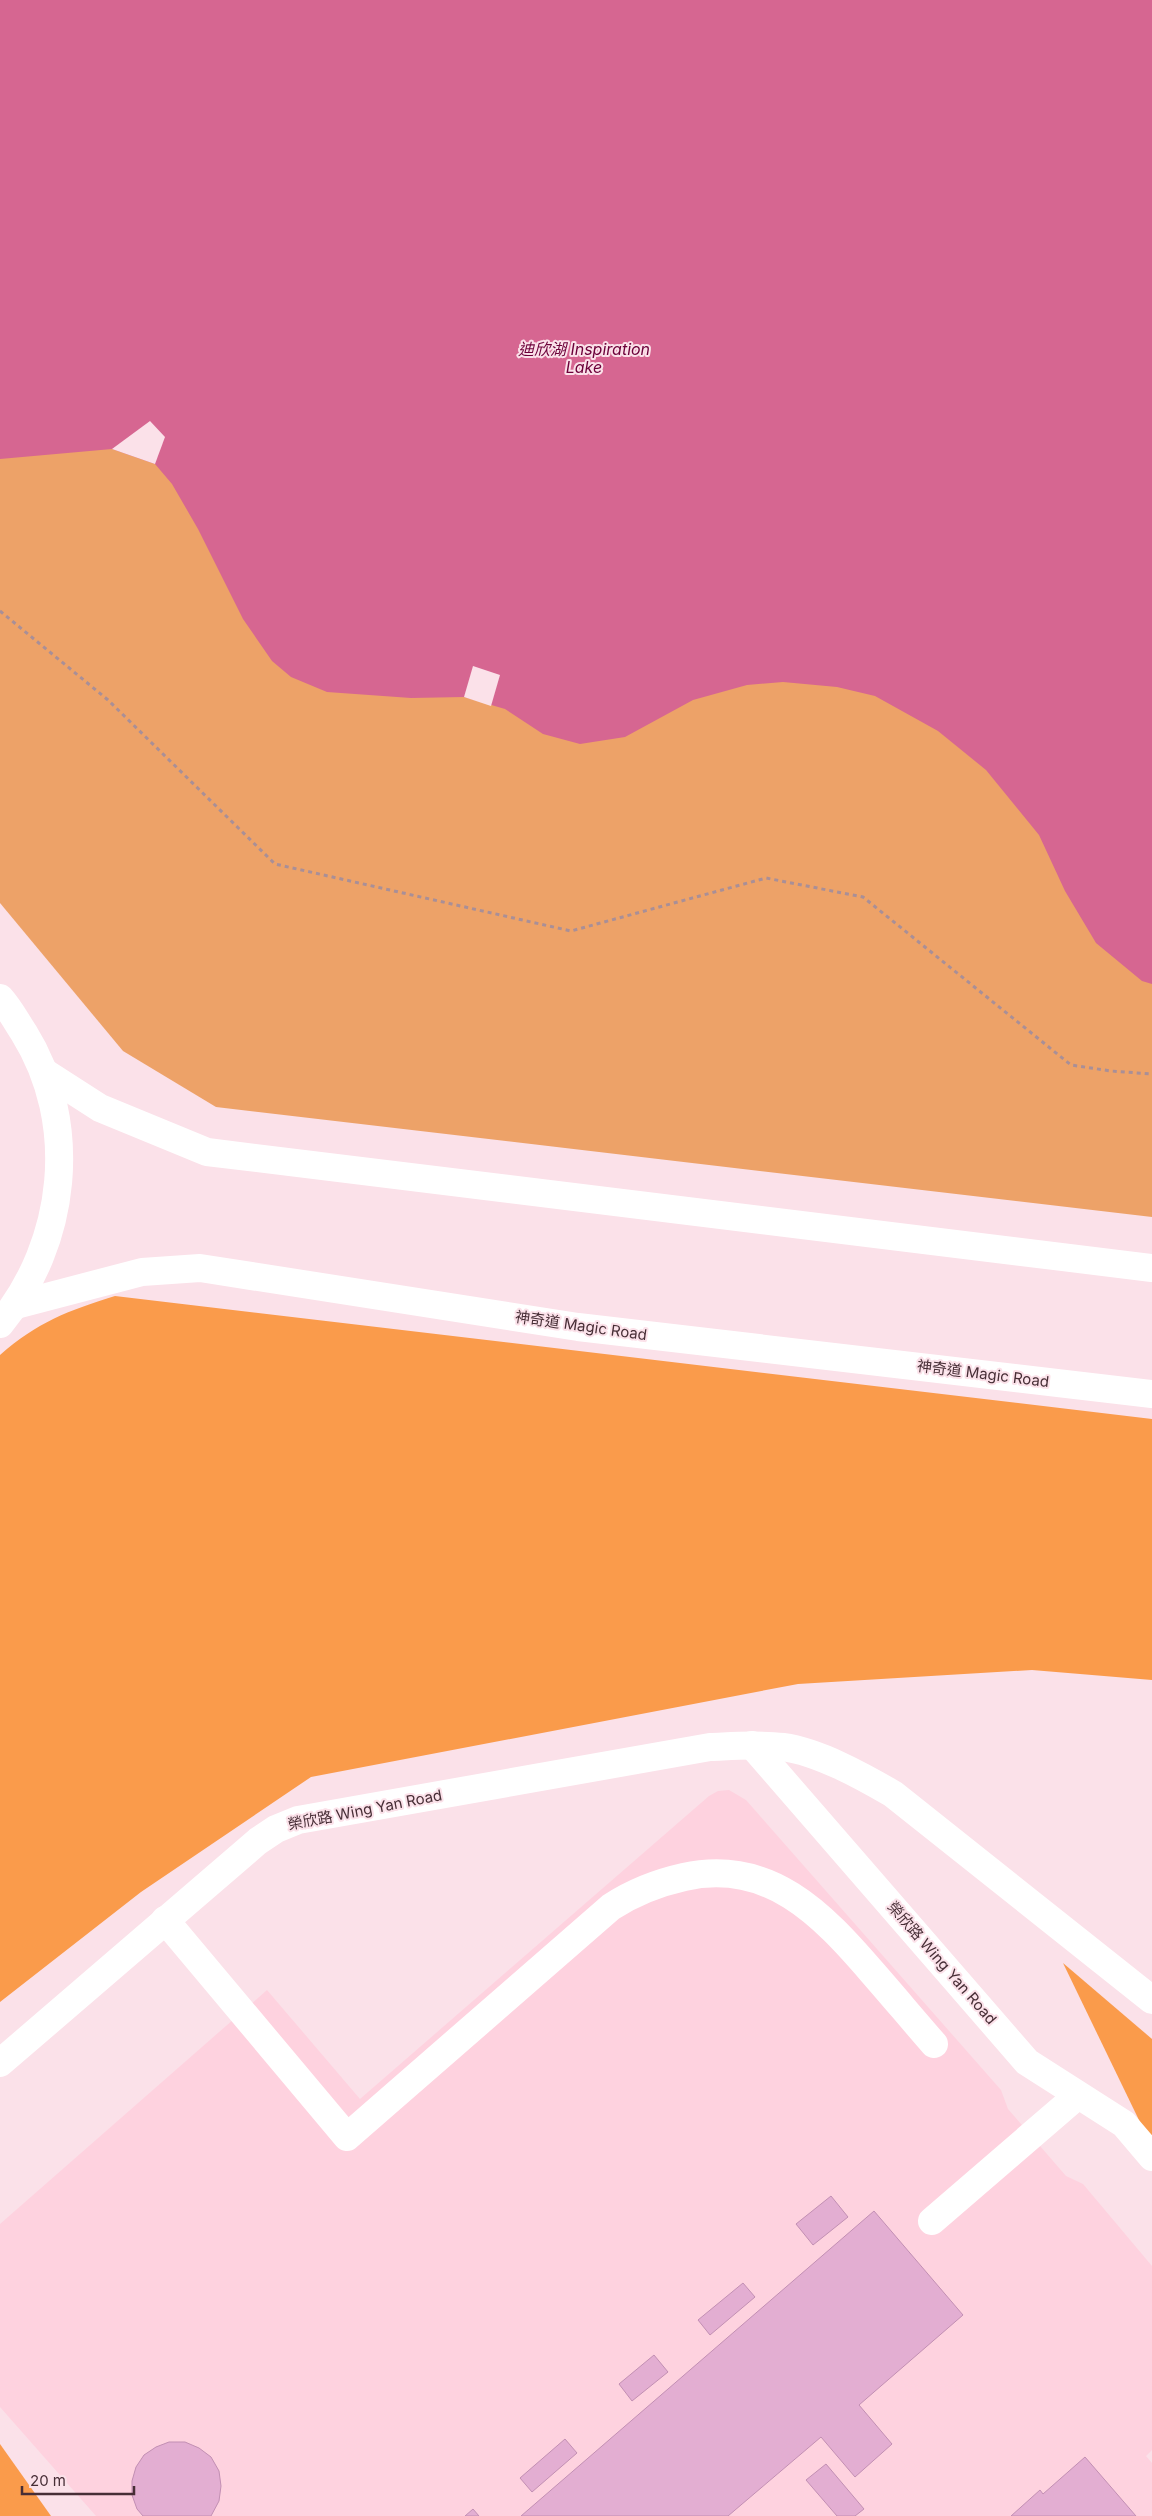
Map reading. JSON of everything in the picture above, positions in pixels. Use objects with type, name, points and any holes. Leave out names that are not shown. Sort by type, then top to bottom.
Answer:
[{"type":"main road","points":[[0,998],[33,1047],[44,1072],[57,1120],[60,1169],[52,1228],[38,1265],[8,1314]]},
{"type":"main road","points":[[44,1072],[100,1108],[207,1152],[1152,1268]]},
{"type":"main road","name":"神奇道 Magic Road","points":[[8,1314],[142,1272],[200,1268],[578,1327],[1152,1394]]},
{"type":"main road","name":"榮欣路 Wing Yan Road","points":[[752,1745],[1027,2062],[1077,2096],[1124,2124],[1152,2157]]},
{"type":"main road","name":"榮欣路 Wing Yan Road","points":[[0,2063],[258,1841],[276,1829],[298,1820],[710,1747],[752,1745],[786,1748],[825,1760],[873,1782],[893,1794],[1152,2000]]},
{"type":"main road","points":[[165,1920],[346,2137],[611,1907],[649,1886],[692,1876],[715,1873],[737,1875],[784,1890],[804,1903],[843,1938],[934,2044]]},
{"type":"main road","points":[[932,2221],[1077,2096]]},
{"type":"path","points":[[0,611],[108,700],[275,864],[571,931],[766,878],[863,897],[1071,1065],[1111,1072],[1152,1074]]},
{"type":"shaded area","name":"迪欣湖 Inspiration Lake","points":[[0,0],[1152,0],[1152,1217],[216,1107],[123,1051],[0,903]]},
{"type":"shaded area","points":[[115,1296],[1152,1419],[1152,1680],[1032,1670],[798,1684],[311,1777],[141,1892],[0,2002],[0,1355],[40,1326],[82,1307]]},
{"type":"shaded area","points":[[729,1790],[746,1800],[1001,2090],[1008,2109],[1066,2176],[1083,2184],[1152,2266],[1152,2450],[1146,2456],[1152,2463],[1152,2516],[96,2516],[0,2407],[0,2224],[267,1990],[360,2099],[709,1796],[718,1791]]},
{"type":"shaded area","points":[[1063,1963],[1152,2039],[1152,2147]]},
{"type":"shaded area","points":[[0,2444],[51,2516],[0,2516]]},
{"type":"water","name":"迪欣湖 Inspiration Lake","points":[[0,0],[1152,0],[1152,984],[1142,981],[1096,943],[1065,891],[1039,835],[986,770],[938,731],[875,696],[837,687],[783,682],[747,685],[693,700],[625,737],[580,744],[543,734],[505,709],[464,697],[411,698],[327,692],[291,677],[272,661],[243,619],[198,529],[172,484],[155,464],[112,449],[0,459]]},
{"type":"pier","points":[[150,421],[165,437],[155,464],[112,449]]},
{"type":"pier","points":[[473,666],[500,675],[491,706],[464,697]]},
{"type":"building","points":[[831,2196],[848,2217],[813,2245],[796,2224]]},
{"type":"building","points":[[874,2211],[963,2315],[859,2405],[892,2444],[855,2477],[821,2437],[728,2516],[521,2516]]},
{"type":"building","points":[[743,2283],[755,2297],[710,2335],[698,2320]]},
{"type":"building","points":[[654,2355],[668,2372],[632,2401],[619,2384]]},
{"type":"building","points":[[565,2439],[577,2453],[532,2492],[520,2478]]},
{"type":"building","points":[[169,2442],[185,2442],[199,2448],[211,2457],[219,2471],[221,2486],[219,2501],[211,2516],[143,2516],[137,2509],[132,2495],[132,2481],[136,2467],[144,2455],[156,2447]]},
{"type":"building","points":[[1085,2457],[1136,2516],[1011,2516],[1040,2490],[1043,2494]]},
{"type":"building","points":[[826,2464],[864,2509],[855,2516],[837,2516],[806,2480]]},
{"type":"building","points":[[473,2509],[479,2516],[465,2516]]}]
